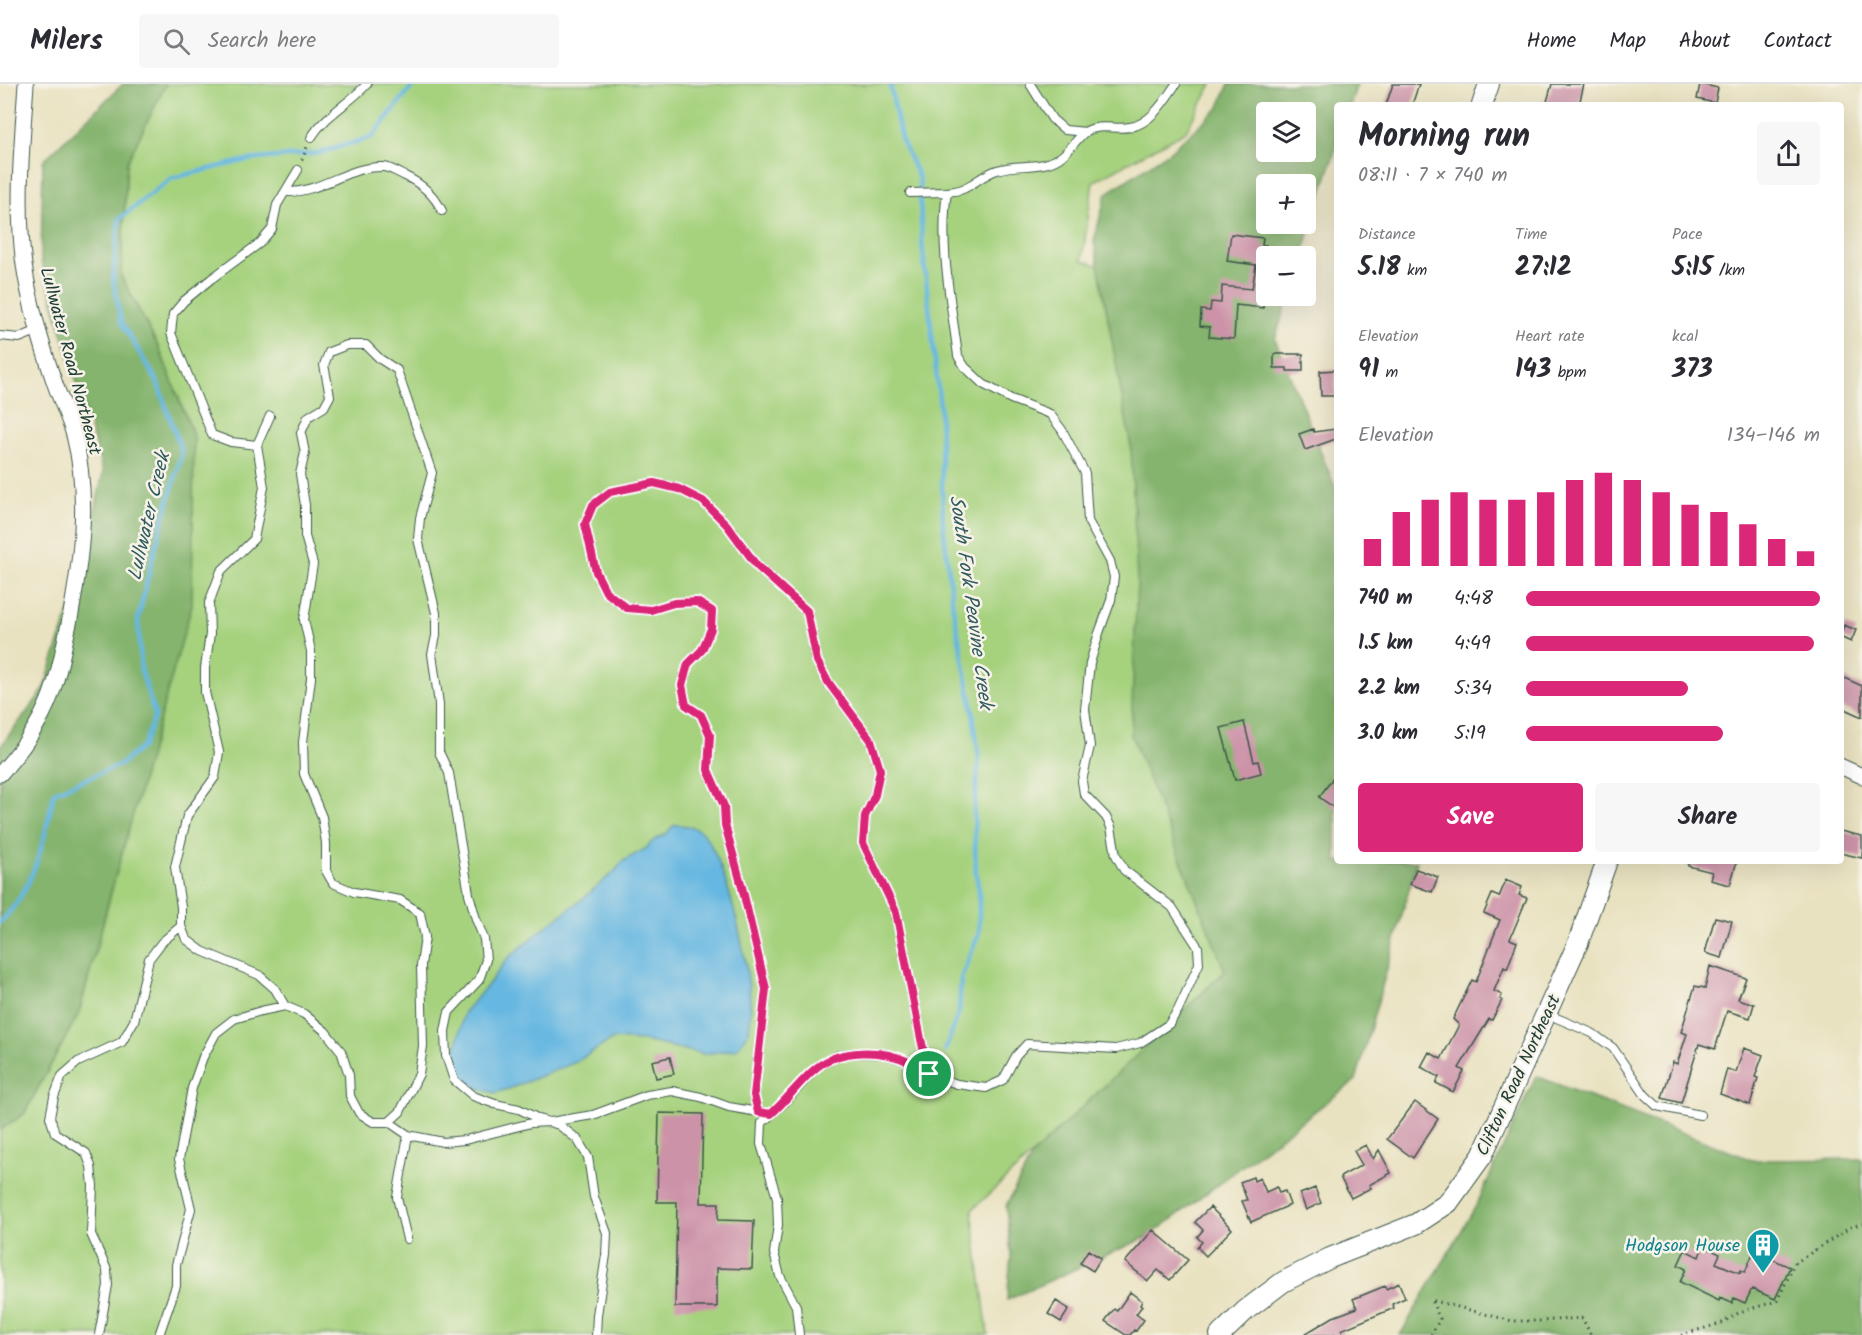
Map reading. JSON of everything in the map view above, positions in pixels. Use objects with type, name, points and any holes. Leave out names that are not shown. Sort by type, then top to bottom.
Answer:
[{"type":"street","name":"Lullwater Road Northeast","points":[[0,774],[28,739],[54,687],[77,580],[83,534],[80,464],[73,433],[54,382],[39,330],[24,265],[21,170],[26,84]]},
{"type":"street","points":[[1483,102],[1489,84]]},
{"type":"street","points":[[1844,768],[1862,776]]},
{"type":"street","name":"Clifton Road Northeast","points":[[1220,1335],[1246,1310],[1283,1282],[1330,1258],[1416,1224],[1448,1203],[1482,1156],[1578,943],[1606,864]]},
{"type":"lane","points":[[311,138],[319,125],[368,84]]},
{"type":"lane","points":[[1030,84],[1052,119],[1065,130],[1086,132],[1107,126],[1131,127],[1143,122],[1157,110],[1176,84]]},
{"type":"lane","points":[[910,193],[964,189],[974,180],[998,169],[1034,167],[1058,159],[1086,132]]},
{"type":"lane","points":[[285,192],[301,192],[365,168],[386,167],[415,180],[435,197],[442,211]]},
{"type":"lane","points":[[257,445],[231,442],[212,435],[171,333],[173,314],[184,302],[260,243],[272,229],[277,205],[298,170]]},
{"type":"lane","points":[[798,1335],[796,1306],[780,1276],[774,1253],[778,1225],[777,1198],[761,1144],[762,1123],[817,1067],[839,1056],[858,1053],[885,1054],[909,1062],[929,1074],[957,1084],[986,1088],[1003,1080],[1016,1056],[1027,1044],[1116,1049],[1140,1043],[1169,1024],[1199,964],[1198,947],[1187,928],[1172,907],[1125,870],[1116,855],[1111,827],[1106,817],[1084,794],[1082,781],[1090,746],[1085,709],[1090,663],[1111,600],[1114,577],[1110,561],[1088,520],[1085,473],[1062,430],[1050,414],[1011,399],[983,384],[965,367],[958,356],[944,249],[943,219],[947,192]]},
{"type":"lane","points":[[0,336],[19,338],[39,330]]},
{"type":"lane","points":[[389,1122],[400,1112],[419,1074],[423,1046],[422,965],[425,937],[420,913],[400,900],[354,892],[333,883],[327,871],[327,843],[322,817],[304,774],[303,742],[311,678],[311,651],[304,620],[313,564],[306,536],[305,505],[300,474],[305,453],[302,434],[308,417],[324,407],[330,396],[324,365],[329,352],[347,345],[366,345],[380,359],[397,370],[432,472],[420,518],[418,539],[436,613],[436,636],[432,654],[439,704],[439,752],[449,773],[469,894],[484,939],[486,960],[479,980],[449,1012],[445,1031],[446,1056],[454,1080],[473,1096],[495,1104],[519,1108],[559,1125],[577,1139],[588,1157],[594,1197],[607,1233],[596,1335]]},
{"type":"lane","points":[[270,416],[257,445],[264,486],[254,539],[221,571],[209,603],[210,634],[205,668],[205,692],[219,752],[214,777],[187,816],[175,867],[181,907],[181,926],[186,939],[202,951],[259,975],[275,989],[285,1006],[304,1014],[325,1031],[341,1051],[349,1075],[350,1096],[359,1113],[373,1122],[389,1122],[408,1135],[443,1142],[465,1140],[531,1123],[593,1115],[647,1095],[672,1091],[701,1097],[729,1107],[771,1114]]},
{"type":"lane","points":[[758,1112],[754,1095],[755,1077],[766,989],[725,825],[724,806],[708,770],[710,735],[701,715],[686,705],[682,685],[688,664],[702,650],[711,629],[712,611],[697,602],[674,603],[651,610],[627,608],[606,592],[596,572],[585,524],[593,505],[610,492],[654,483],[679,489],[703,501],[727,525],[757,566],[807,611],[817,661],[828,682],[871,740],[880,770],[875,795],[865,816],[863,843],[896,912],[929,1074]]},
{"type":"lane","points":[[99,1335],[108,1285],[107,1269],[91,1234],[93,1186],[91,1166],[86,1154],[55,1133],[50,1117],[54,1097],[62,1076],[78,1062],[122,1042],[134,1022],[149,959],[162,942],[181,926]]},
{"type":"lane","points":[[159,1335],[176,1286],[176,1265],[191,1209],[179,1159],[192,1088],[203,1056],[216,1033],[234,1019],[285,1006]]},
{"type":"lane","points":[[1547,1014],[1592,1033],[1613,1048],[1645,1095],[1657,1106],[1700,1115]]},
{"type":"lane","points":[[407,1239],[397,1197],[408,1135]]},
{"type":"path","points":[[298,170],[311,138]]},
{"type":"path","points":[[1681,1335],[1722,1323],[1740,1312],[1777,1301],[1795,1263],[1851,1227],[1862,1224]]},
{"type":"path","points":[[1431,1335],[1440,1319],[1431,1300],[1512,1321],[1582,1318],[1591,1335]]},
{"type":"green space","points":[[123,84],[166,84],[127,162],[121,276],[159,348],[194,437],[192,605],[79,1013],[24,1114],[0,1130],[0,747],[43,691],[83,571],[103,472],[41,261],[43,161]]},
{"type":"green space","points":[[166,84],[1212,84],[1186,131],[1093,182],[1082,260],[1159,287],[1343,962],[1158,1206],[1033,1154],[972,1210],[988,1335],[0,1335],[0,1130],[24,1114],[79,1013],[112,889],[194,437],[159,348],[121,276],[127,162]]},
{"type":"green space","points":[[1229,84],[1357,84],[1351,102],[1334,102],[1334,154],[1316,212],[1316,174],[1256,174],[1256,234],[1309,234],[1305,246],[1256,246],[1256,306],[1286,306],[1275,339],[1334,485],[1334,864],[1416,864],[1356,1080],[1151,1235],[1007,1300],[1011,1256],[1006,1206],[1033,1154],[1225,971],[1131,735],[1137,580],[1131,447],[1094,241],[1106,194],[1169,152],[1218,109]]},
{"type":"green space","points":[[1536,1076],[1752,1160],[1862,1159],[1862,1335],[1400,1335],[1476,1206]]},
{"type":"water","points":[[674,825],[690,827],[704,835],[713,850],[731,899],[749,989],[751,1013],[749,1030],[744,1040],[736,1049],[704,1054],[643,1041],[613,1039],[576,1062],[495,1093],[466,1082],[457,1068],[455,1052],[464,1012],[508,958],[580,901],[615,871],[623,861],[645,849],[654,840],[666,834]]},
{"type":"building","points":[[1393,84],[1419,84],[1413,102],[1387,102]]},
{"type":"building","points":[[1552,84],[1584,84],[1580,102],[1547,102]]},
{"type":"building","points":[[1700,84],[1718,88],[1715,102],[1697,99]]},
{"type":"building","points":[[1231,234],[1263,238],[1262,245],[1266,246],[1256,246],[1256,265],[1227,261]]},
{"type":"building","points":[[1256,265],[1256,306],[1263,306],[1263,308],[1236,305],[1234,339],[1209,337],[1210,327],[1200,326],[1201,310],[1210,311],[1211,302],[1221,303],[1222,286],[1252,289]]},
{"type":"building","points":[[1274,354],[1303,354],[1303,371],[1274,368]]},
{"type":"building","points":[[1334,370],[1334,396],[1321,396],[1320,371]]},
{"type":"building","points":[[1313,429],[1314,432],[1334,429],[1334,440],[1305,450],[1299,434]]},
{"type":"building","points":[[1844,625],[1856,630],[1851,642],[1844,639]]},
{"type":"building","points":[[1844,678],[1862,686],[1862,717],[1844,709]]},
{"type":"building","points":[[1244,722],[1254,762],[1258,761],[1261,773],[1235,780],[1221,728]]},
{"type":"building","points":[[1334,777],[1334,808],[1319,797]]},
{"type":"building","points":[[1844,832],[1862,836],[1862,858],[1844,854]]},
{"type":"building","points":[[1688,864],[1736,864],[1730,885],[1710,880],[1712,872],[1688,866]]},
{"type":"building","points":[[1416,869],[1438,877],[1432,892],[1410,884]]},
{"type":"building","points":[[1506,880],[1522,887],[1519,895],[1527,898],[1510,939],[1517,942],[1507,969],[1504,967],[1494,991],[1502,995],[1500,999],[1502,1000],[1492,1020],[1489,1019],[1459,1068],[1464,1071],[1453,1092],[1436,1083],[1439,1077],[1421,1067],[1429,1052],[1441,1059],[1459,1025],[1453,1019],[1472,980],[1476,982],[1500,920],[1484,913],[1492,894],[1499,897]]},
{"type":"building","points":[[1715,917],[1732,921],[1722,958],[1705,953]]},
{"type":"building","points":[[1710,966],[1746,978],[1738,999],[1754,1004],[1750,1018],[1727,1011],[1715,1049],[1699,1044],[1681,1103],[1662,1098],[1673,1062],[1677,1064],[1687,1034],[1681,1032],[1695,986],[1705,988]]},
{"type":"building","points":[[1744,1048],[1763,1055],[1755,1077],[1758,1078],[1750,1105],[1720,1094],[1727,1069],[1736,1072]]},
{"type":"building","points":[[670,1057],[674,1074],[656,1078],[652,1061]]},
{"type":"building","points":[[1415,1102],[1438,1119],[1413,1158],[1387,1139]]},
{"type":"building","points":[[659,1113],[703,1114],[701,1203],[719,1203],[718,1220],[754,1221],[752,1269],[717,1268],[717,1307],[675,1307],[677,1202],[657,1202]]},
{"type":"building","points":[[1366,1145],[1373,1159],[1379,1150],[1391,1173],[1369,1185],[1371,1188],[1351,1198],[1340,1177],[1362,1165],[1354,1151]]},
{"type":"building","points":[[1253,1177],[1254,1181],[1260,1178],[1266,1192],[1277,1187],[1279,1193],[1285,1191],[1290,1205],[1251,1222],[1242,1201],[1247,1200],[1240,1182]]},
{"type":"building","points":[[1315,1188],[1321,1203],[1306,1210],[1300,1194]]},
{"type":"building","points":[[1210,1207],[1232,1229],[1206,1256],[1197,1247],[1202,1242],[1197,1237],[1203,1230],[1195,1222]]},
{"type":"building","points":[[1153,1230],[1188,1260],[1170,1280],[1158,1270],[1148,1281],[1125,1262]]},
{"type":"building","name":"Hodgson House","points":[[1703,1246],[1720,1254],[1716,1263],[1740,1273],[1741,1270],[1745,1272],[1754,1251],[1790,1267],[1775,1299],[1752,1289],[1745,1303],[1734,1298],[1732,1303],[1720,1298],[1719,1301],[1680,1282],[1686,1269],[1678,1265],[1685,1250],[1699,1257]]},
{"type":"building","points":[[1088,1250],[1101,1258],[1093,1271],[1080,1263]]},
{"type":"building","points":[[1399,1283],[1405,1298],[1392,1304],[1394,1308],[1341,1330],[1344,1335],[1303,1335],[1333,1317],[1357,1308],[1353,1299]]},
{"type":"building","points":[[1130,1292],[1142,1301],[1140,1305],[1142,1306],[1136,1314],[1144,1320],[1136,1331],[1126,1335],[1105,1321],[1114,1309],[1117,1311]]},
{"type":"building","points":[[1056,1301],[1069,1309],[1061,1322],[1048,1314]]},
{"type":"waterway","name":"Lullwater Creek","points":[[0,922],[22,894],[37,862],[54,792],[120,765],[143,746],[155,715],[141,670],[138,619],[182,453],[157,381],[121,322],[113,279],[119,219],[172,178],[247,160],[319,153],[372,137],[414,84]]},
{"type":"waterway","name":"South Fork Peavine Creek","points":[[890,84],[901,139],[919,178],[922,242],[940,408],[943,522],[953,608],[972,706],[979,759],[974,811],[979,933],[961,978],[959,1011],[945,1051]]},
{"type":"place","name":"Hodgson House","points":[[1763,1274]]},
{"type":"route","points":[[654,483],[679,489],[703,501],[727,525],[757,566],[807,611],[817,661],[828,682],[871,740],[880,770],[875,795],[865,816],[863,843],[896,912],[929,1074],[909,1062],[885,1054],[858,1053],[839,1056],[817,1067],[771,1114],[758,1112],[754,1095],[766,989],[725,825],[724,806],[708,770],[710,735],[701,715],[686,705],[682,685],[688,664],[702,650],[711,629],[712,611],[697,602],[674,603],[651,610],[627,608],[606,592],[596,572],[585,524],[593,505],[610,492],[654,483]]}]
